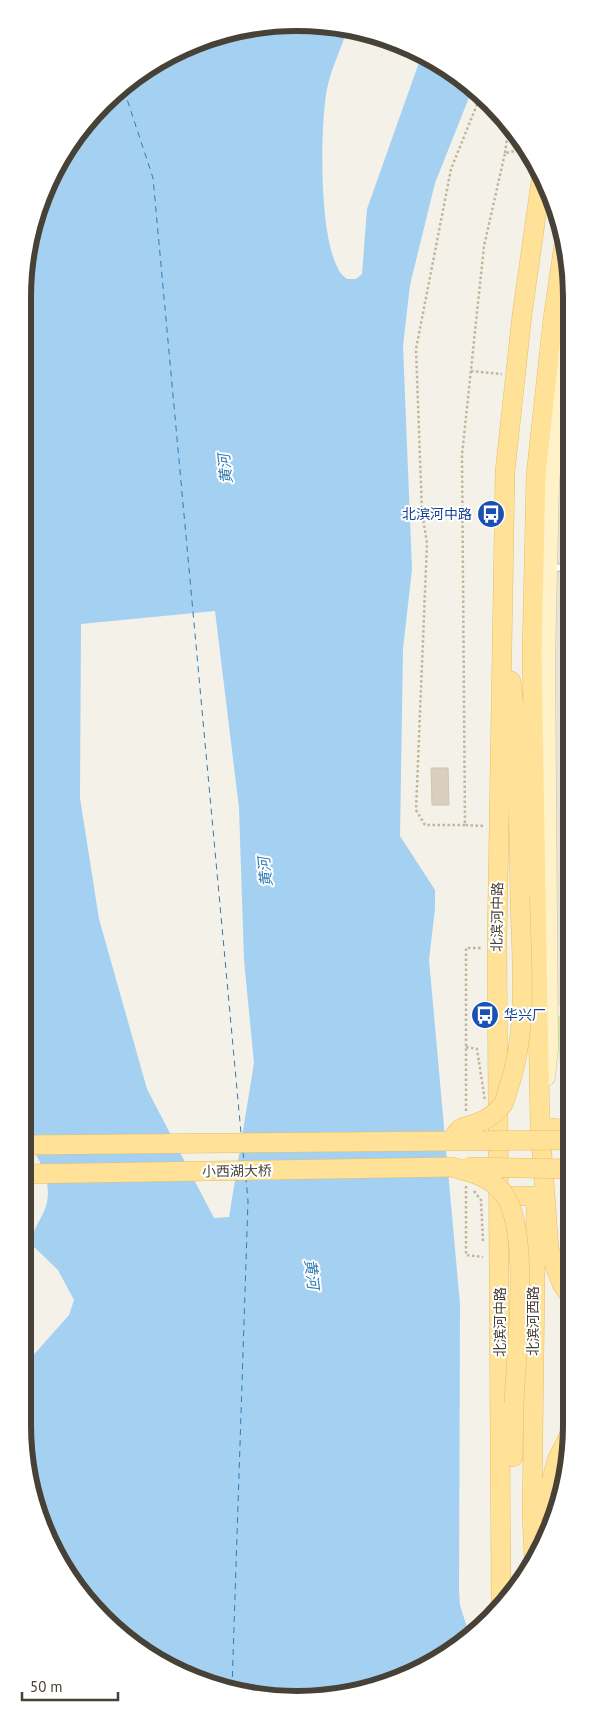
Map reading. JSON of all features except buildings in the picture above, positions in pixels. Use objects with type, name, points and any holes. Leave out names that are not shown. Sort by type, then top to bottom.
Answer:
[{"type":"main road","name":"北滨河中路","points":[[502,1594],[497,943],[505,472],[515,374],[540,189]]},
{"type":"main road","points":[[561,267],[536,474],[532,653],[540,1127],[549,1249],[563,1285]]},
{"type":"main road","points":[[450,1142],[461,1128],[485,1121],[503,1103],[511,1082],[517,1055],[522,993],[517,732],[502,612]]},
{"type":"main road","points":[[540,1127],[563,1129]]},
{"type":"main road","name":"北滨河西路","points":[[532,1516],[534,1242],[540,1127]]},
{"type":"main road","name":"小西湖大桥","points":[[31,1145],[563,1140]]},
{"type":"main road","points":[[451,1167],[563,1169]]},
{"type":"main road","points":[[451,1167],[480,1174],[504,1194],[514,1216],[520,1258],[514,1403],[511,1583]]},
{"type":"main road","name":"小西湖大桥","points":[[31,1174],[451,1167]]},
{"type":"main road","points":[[499,1196],[536,1196]]},
{"type":"main road","points":[[533,1546],[532,1516],[547,1497],[561,1454]]},
{"type":"street","points":[[540,1127],[549,1048],[546,669],[550,483],[563,367]]},
{"type":"lane","points":[[548,568],[563,567]]},
{"type":"path","points":[[478,102],[451,169],[416,348],[422,512],[427,543],[416,810],[425,825],[484,826],[484,836]]},
{"type":"path","points":[[465,825],[462,455],[484,246],[506,153],[507,134]]},
{"type":"path","points":[[506,153],[519,150]]},
{"type":"path","points":[[471,371],[515,374]]},
{"type":"path","points":[[466,1116],[466,948],[481,948],[481,938]]},
{"type":"path","points":[[466,1046],[477,1049],[486,1106]]},
{"type":"path","points":[[451,1167],[482,1200],[483,1242]]},
{"type":"path","points":[[466,1186],[466,1255],[483,1256],[483,1265]]},
{"type":"shaded area","points":[[563,417],[563,1006],[547,1007],[545,613]]},
{"type":"green space","points":[[556,1016],[563,1016],[563,1104]]},
{"type":"water","name":"黄河","points":[[297,31],[345,36],[327,89],[322,159],[323,190],[330,246],[337,267],[347,279],[356,279],[362,274],[367,209],[419,61],[445,76],[470,95],[435,183],[410,285],[403,346],[412,569],[403,649],[400,836],[435,890],[435,909],[429,960],[460,1304],[459,1591],[460,1605],[467,1629],[430,1655],[399,1671],[382,1677],[349,1686],[297,1691],[280,1690],[245,1686],[195,1671],[164,1655],[135,1636],[97,1600],[76,1573],[51,1527],[36,1477],[31,1425],[31,1358],[69,1315],[74,1300],[58,1270],[32,1245],[32,1239],[45,1208],[48,1193],[42,1166],[31,1146],[31,297],[36,245],[40,228],[51,195],[67,164],[86,135],[109,109],[149,76],[195,51],[245,36]],"holes":[[[215,611],[239,808],[244,960],[254,1063],[229,1217],[214,1218],[147,1089],[99,919],[80,798],[81,624]]]},
{"type":"ferry route","points":[[125,94],[153,178],[241,1133]]},
{"type":"ferry route","points":[[243,1152],[244,1160]]},
{"type":"ferry route","points":[[232,1683],[248,1201],[246,1179]]},
{"type":"place","name":"北滨河中路","points":[[491,514]]},
{"type":"place","name":"华兴厂","points":[[485,1015]]}]
